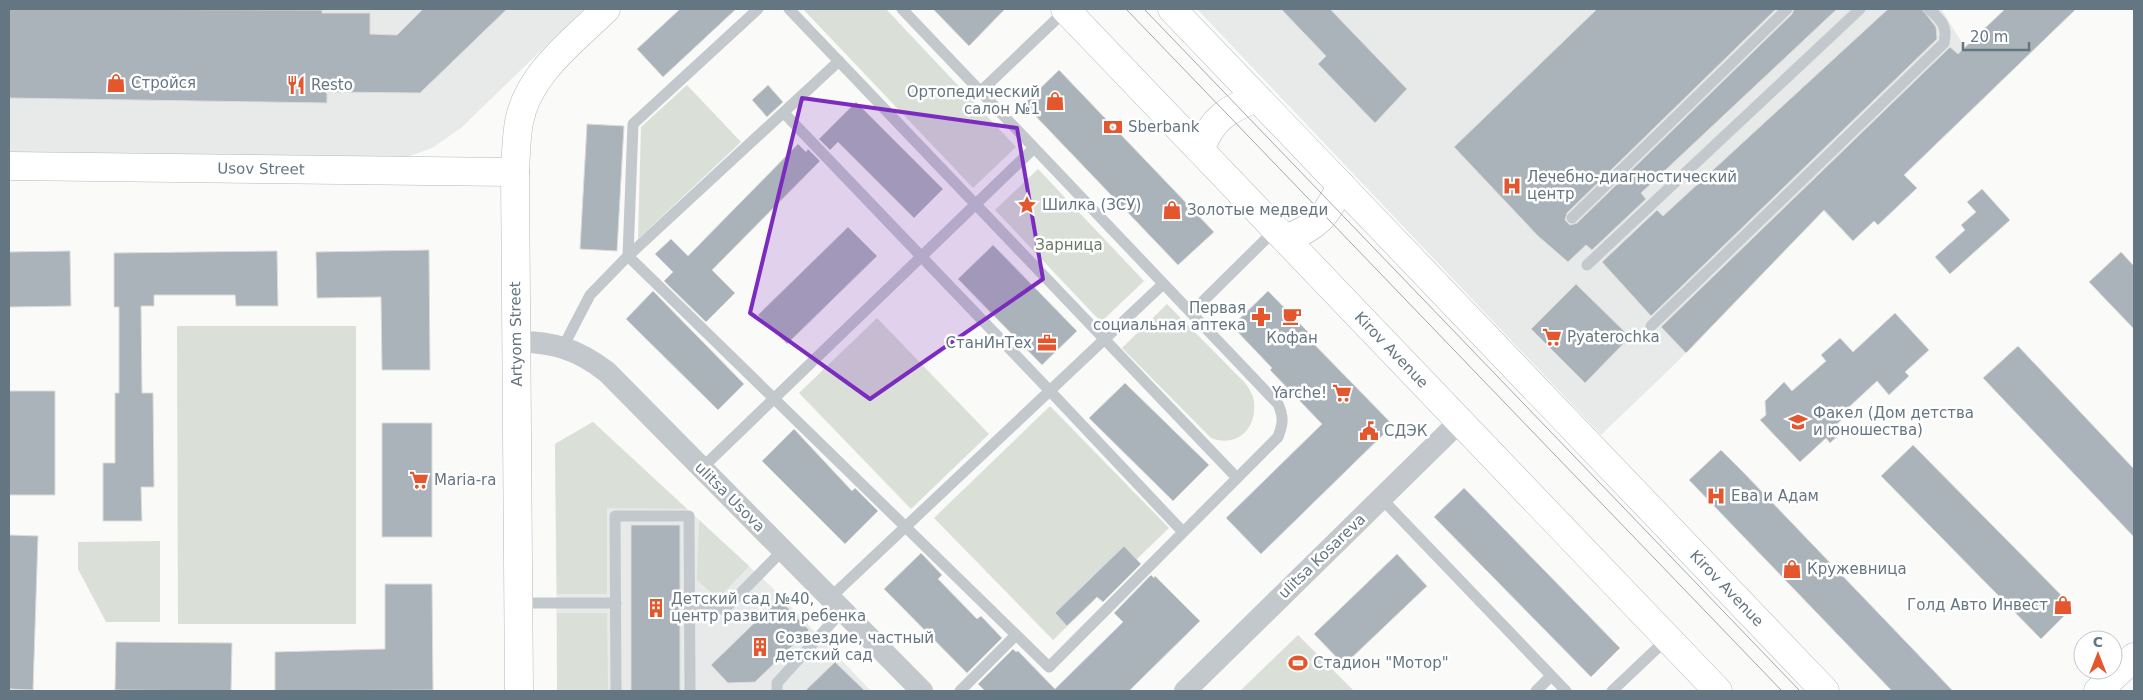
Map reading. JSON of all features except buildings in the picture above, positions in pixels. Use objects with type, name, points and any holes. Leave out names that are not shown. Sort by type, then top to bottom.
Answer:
[{"type":"main road","name":"Artyom Street","points":[[519,691],[515,172],[519,122],[528,94],[547,66],[606,9]]},
{"type":"main road","name":"Kirov Avenue","points":[[1066,9],[1718,691]]},
{"type":"main road","name":"Kirov Avenue","points":[[1172,9],[1825,691]]},
{"type":"main road","points":[[1200,150],[1212,126],[1225,112],[1257,98]]},
{"type":"main road","name":"Usov Street","points":[[9,166],[515,172]]},
{"type":"main road","points":[[1281,234],[1305,232],[1320,220],[1332,206],[1341,185]]},
{"type":"main road","points":[[2098,691],[2134,657]]},
{"type":"street","name":"ulitsa Usova","points":[[517,342],[534,342],[563,347],[588,358],[607,372],[922,691]]},
{"type":"street","name":"ulitsa Kosareva","points":[[1185,691],[1460,421]]},
{"type":"lane","points":[[758,9],[633,124],[628,256],[1049,667],[1278,437],[1283,426],[1283,415],[1278,404],[902,9]]},
{"type":"lane","points":[[789,9],[1237,478]]},
{"type":"lane","points":[[980,92],[1066,9]]},
{"type":"lane","points":[[1572,218],[1788,9]]},
{"type":"lane","points":[[1587,264],[1860,9]]},
{"type":"lane","points":[[1651,326],[1944,43],[1947,32],[1944,23],[1930,9]]},
{"type":"lane","points":[[563,347],[590,295],[628,256],[839,61]]},
{"type":"lane","points":[[784,113],[1182,532]]},
{"type":"lane","points":[[702,468],[1034,148]]},
{"type":"lane","points":[[1192,313],[1281,234]]},
{"type":"lane","points":[[777,691],[777,684],[837,604],[906,527],[1164,284]]},
{"type":"lane","points":[[1381,498],[1566,691]]},
{"type":"lane","points":[[616,691],[615,516],[689,516],[690,691]]},
{"type":"lane","points":[[690,608],[725,609],[783,550]]},
{"type":"lane","points":[[519,603],[616,603]]},
{"type":"lane","points":[[960,691],[1016,635]]},
{"type":"lane","points":[[1612,691],[1668,638]]},
{"type":"lane","points":[[1536,691],[1551,676]]},
{"type":"highlighted area","points":[[802,98],[1017,128],[1043,279],[870,399],[750,313]]},
{"type":"shaded area","points":[[9,9],[584,9],[461,128],[432,148],[407,157],[9,153]]},
{"type":"shaded area","points":[[1197,9],[1944,9],[1942,10],[1973,61],[1997,86],[1923,157],[1898,168],[1917,188],[1878,225],[1874,221],[1853,241],[1823,211],[1676,363],[1601,435]]},
{"type":"shaded area","points":[[593,422],[776,591],[871,691],[557,691],[555,444]]},
{"type":"green space","points":[[803,9],[886,9],[1016,147],[973,188]]},
{"type":"green space","points":[[687,85],[741,142],[638,239],[641,127]]},
{"type":"green space","name":"Зарница","points":[[1038,169],[1144,281],[1101,322],[995,210]]},
{"type":"green space","points":[[1167,304],[1246,384],[1251,393],[1254,402],[1252,420],[1249,428],[1237,438],[1220,440],[1211,438],[1122,348]]},
{"type":"green space","points":[[877,318],[989,434],[911,509],[799,393]]},
{"type":"green space","points":[[177,326],[356,326],[356,624],[178,624]]},
{"type":"green space","points":[[1050,406],[1169,528],[1053,640],[934,518]]},
{"type":"green space","points":[[593,422],[687,509],[607,508],[607,594],[557,594],[555,444]]},
{"type":"green space","points":[[699,520],[749,566],[718,599],[697,580]]},
{"type":"green space","points":[[160,541],[160,622],[106,622],[78,569],[78,542]]},
{"type":"green space","points":[[557,613],[607,613],[608,691],[557,691]]},
{"type":"green space","name":"Стадион \"Мотор\"","points":[[1298,635],[1354,691],[1240,691]]},
{"type":"tram line","points":[[1126,9],[1782,691]]},
{"type":"tram line","points":[[1144,9],[1800,691]]},
{"type":"place","name":"Стройся","points":[[116,83]]},
{"type":"place","name":"Resto","points":[[296,85]]},
{"type":"place","name":"Ортопедический салон №1","points":[[1055,101]]},
{"type":"place","name":"Sberbank","points":[[1113,127]]},
{"type":"place","name":"Лечебно-диагностический центр","points":[[1512,186]]},
{"type":"place","name":"Шилка (ЗСУ)","points":[[1027,205]]},
{"type":"place","name":"Золотые медведи","points":[[1172,210]]},
{"type":"place","name":"Кофан","points":[[1292,316]]},
{"type":"place","name":"Первая социальная аптека","points":[[1261,317]]},
{"type":"place","name":"Pyaterochka","points":[[1552,337]]},
{"type":"place","name":"СтанИнТех","points":[[1047,343]]},
{"type":"place","name":"Yarche!","points":[[1342,393]]},
{"type":"place","name":"Факел (Дом детства и юношества)","points":[[1798,422]]},
{"type":"place","name":"СДЭК","points":[[1369,431]]},
{"type":"place","name":"Maria-ra","points":[[419,480]]},
{"type":"place","name":"Ева и Адам","points":[[1716,496]]},
{"type":"place","name":"Кружевница","points":[[1792,569]]},
{"type":"place","name":"Голд Авто Инвест","points":[[2063,605]]},
{"type":"place","name":"Детский сад №40, центр развития ребенка","points":[[656,608]]},
{"type":"place","name":"Созвездие, частный детский сад","points":[[760,647]]},
{"type":"place","name":"Стадион \"Мотор\"","points":[[1298,663]]}]
